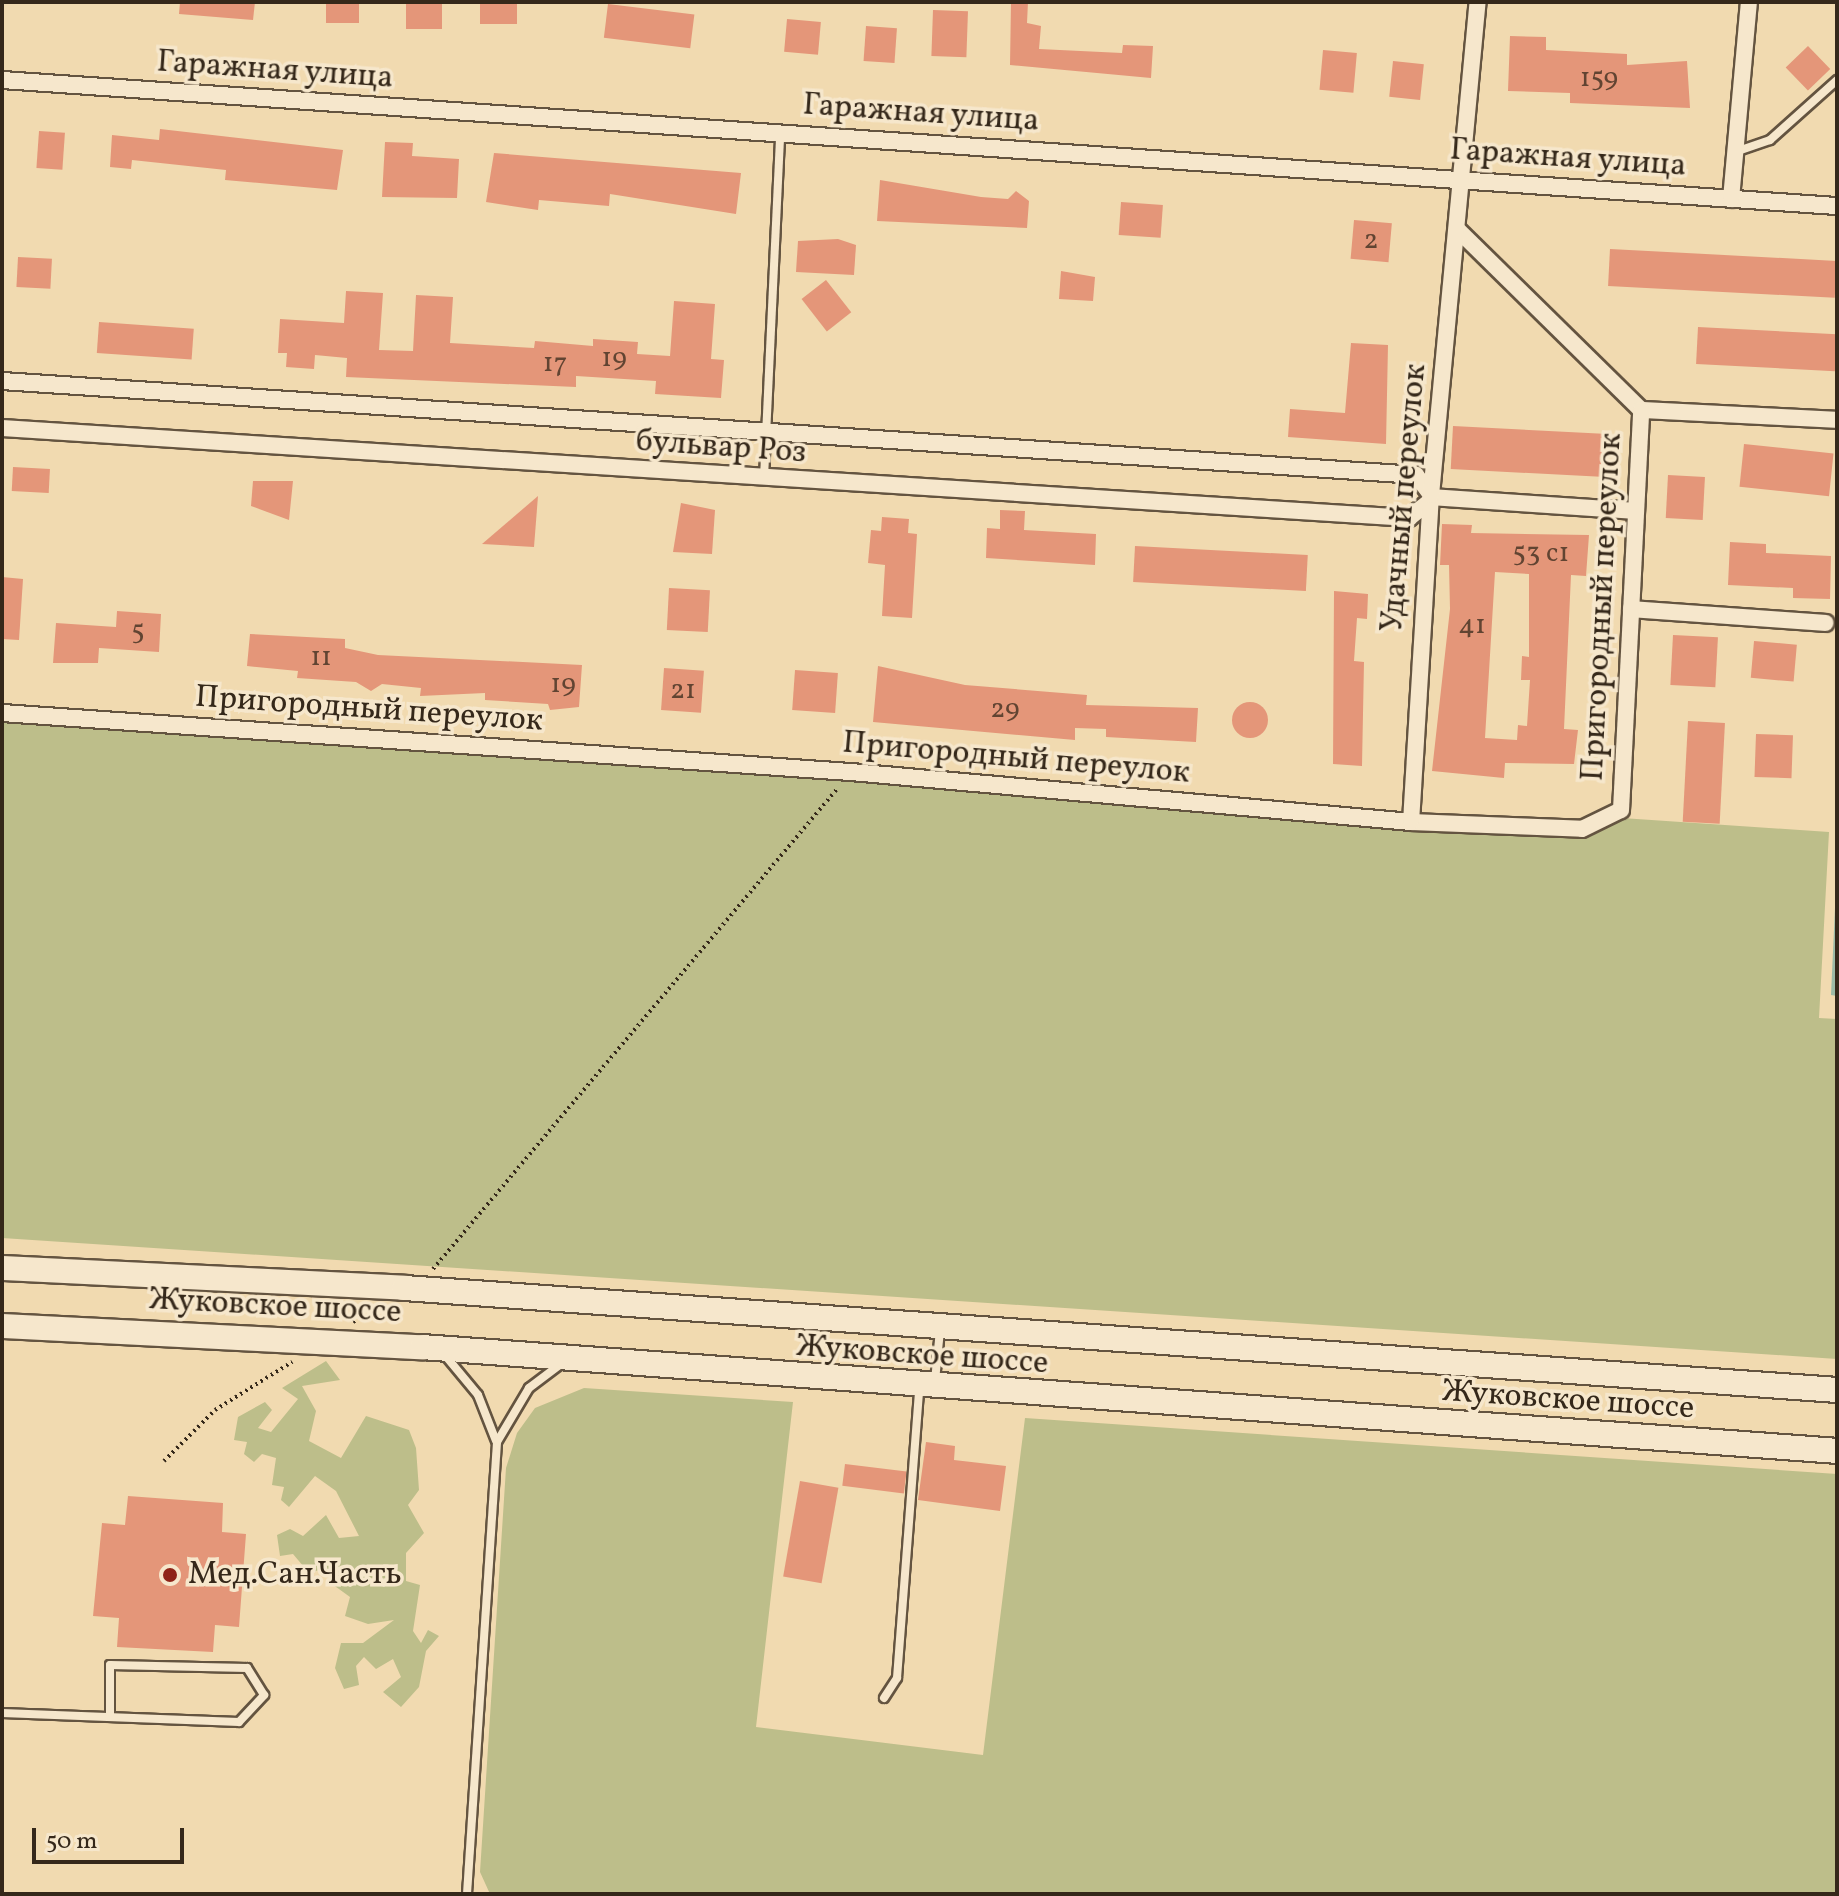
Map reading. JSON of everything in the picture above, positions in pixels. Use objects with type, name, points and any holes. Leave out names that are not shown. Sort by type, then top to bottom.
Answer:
[{"type":"main road","name":"Жуковское шоссе","points":[[2,1268],[404,1288],[940,1330],[1837,1390]]},
{"type":"main road","name":"Жуковское шоссе","points":[[2,1326],[325,1341],[926,1389],[1837,1451]]},
{"type":"street","name":"Удачный переулок","points":[[1411,822],[1431,497],[1478,2]]},
{"type":"street","points":[[1731,199],[1749,2]]},
{"type":"street","name":"Гаражная улица","points":[[2,80],[1837,206]]},
{"type":"street","points":[[1457,229],[1641,410],[1837,420]]},
{"type":"street","points":[[2,381],[764,435],[1416,475],[1431,497],[1636,511]]},
{"type":"street","name":"Пригородный переулок","points":[[2,713],[851,772],[1411,822],[1582,829],[1621,810],[1641,410]]},
{"type":"street","name":"бульвар Роз","points":[[2,428],[1409,518],[1431,497]]},
{"type":"street","points":[[1631,609],[1825,623]]},
{"type":"lane","points":[[1733,152],[1770,140],[1837,80]]},
{"type":"lane","points":[[764,479],[780,133]]},
{"type":"lane","points":[[884,1698],[897,1678],[926,1389],[940,1330]]},
{"type":"lane","points":[[439,1349],[478,1395],[497,1442],[467,1894]]},
{"type":"lane","points":[[497,1442],[529,1388],[571,1360]]},
{"type":"lane","points":[[2,1713],[239,1722],[264,1695],[247,1668],[110,1665],[110,1717]]},
{"type":"path","points":[[164,1461],[215,1410],[441,1264],[851,772]]},
{"type":"green space","points":[[2,718],[1384,821],[1622,818],[1829,832],[1819,1018],[1837,1019],[1837,1359],[2,1238]]},
{"type":"green space","points":[[326,1361],[340,1380],[302,1386],[316,1411],[309,1441],[341,1458],[366,1416],[409,1430],[416,1448],[419,1490],[408,1505],[424,1533],[406,1553],[406,1581],[420,1585],[413,1631],[421,1643],[428,1630],[439,1636],[426,1651],[419,1687],[401,1707],[383,1692],[401,1677],[393,1659],[376,1669],[364,1657],[356,1666],[359,1685],[344,1689],[335,1668],[341,1643],[363,1643],[394,1620],[368,1624],[345,1616],[350,1597],[332,1584],[326,1568],[309,1573],[293,1554],[280,1556],[277,1535],[290,1529],[303,1536],[326,1515],[339,1538],[359,1536],[336,1491],[315,1476],[289,1507],[281,1500],[284,1487],[272,1485],[276,1458],[262,1454],[254,1462],[244,1454],[247,1442],[234,1440],[238,1417],[265,1402],[272,1410],[258,1428],[271,1432],[298,1399],[282,1388]]},
{"type":"green space","points":[[584,1388],[793,1402],[756,1727],[983,1755],[1025,1418],[1837,1474],[1837,1894],[490,1894],[480,1872],[506,1468],[517,1433],[535,1408]]},
{"type":"shaded area","points":[[1837,864],[1837,996],[1831,995]]},
{"type":"building","points":[[180,2],[255,2],[253,20],[179,14]]},
{"type":"building","points":[[326,2],[359,2],[359,23],[326,23]]},
{"type":"building","points":[[406,2],[442,2],[442,29],[406,29]]},
{"type":"building","points":[[480,2],[517,2],[517,24],[480,24]]},
{"type":"building","points":[[1011,2],[1028,2],[1027,23],[1041,26],[1039,49],[1122,53],[1123,45],[1153,46],[1151,78],[1010,65]]},
{"type":"building","points":[[608,4],[694,15],[690,48],[604,38]]},
{"type":"building","points":[[933,10],[968,11],[966,57],[931,56]]},
{"type":"building","points":[[787,19],[821,22],[818,55],[784,52]]},
{"type":"building","points":[[866,26],[897,28],[894,63],[864,61]]},
{"type":"building","points":[[1510,36],[1546,37],[1546,50],[1627,54],[1627,65],[1687,61],[1690,108],[1570,103],[1570,93],[1508,91]]},
{"type":"building","points":[[1808,46],[1830,69],[1808,91],[1786,68]]},
{"type":"building","points":[[1323,50],[1357,53],[1353,93],[1320,90]]},
{"type":"building","points":[[1393,61],[1424,64],[1420,100],[1389,97]]},
{"type":"building","points":[[160,129],[343,150],[337,190],[225,180],[226,170],[132,160],[131,169],[110,167],[112,135],[159,140]]},
{"type":"building","points":[[39,131],[65,133],[62,170],[36,168]]},
{"type":"building","points":[[385,142],[413,143],[412,156],[459,159],[457,198],[382,197]]},
{"type":"building","points":[[494,153],[741,173],[736,214],[610,194],[609,206],[539,200],[538,210],[486,202]]},
{"type":"building","points":[[880,180],[981,197],[1008,199],[1016,191],[1029,201],[1027,228],[877,221]]},
{"type":"building","points":[[1121,202],[1163,205],[1161,238],[1119,235]]},
{"type":"building","points":[[1354,220],[1392,223],[1388,262],[1351,259]]},
{"type":"building","points":[[838,239],[856,245],[854,275],[796,272],[798,241]]},
{"type":"building","points":[[1610,249],[1837,261],[1835,298],[1608,286]]},
{"type":"building","points":[[18,257],[52,259],[50,289],[16,287]]},
{"type":"building","points":[[1061,271],[1095,277],[1093,301],[1059,299]]},
{"type":"building","points":[[826,280],[851,312],[827,331],[802,299]]},
{"type":"building","points":[[346,291],[383,293],[379,350],[413,351],[416,295],[453,297],[450,343],[534,348],[535,341],[593,346],[593,339],[638,342],[637,354],[670,356],[674,301],[715,304],[711,359],[724,360],[721,398],[655,394],[656,381],[576,376],[576,387],[346,377],[347,358],[315,355],[314,369],[286,367],[287,353],[278,353],[280,319],[344,323]]},
{"type":"building","points":[[99,322],[194,329],[192,360],[97,353]]},
{"type":"building","points":[[1698,327],[1837,334],[1835,371],[1696,364]]},
{"type":"building","points":[[1351,343],[1388,345],[1386,444],[1288,437],[1290,409],[1345,413]]},
{"type":"building","points":[[1453,426],[1603,434],[1601,477],[1451,469]]},
{"type":"building","points":[[1744,444],[1834,453],[1829,496],[1740,487]]},
{"type":"building","points":[[13,467],[50,469],[49,493],[12,491]]},
{"type":"building","points":[[1668,475],[1705,477],[1703,520],[1666,518]]},
{"type":"building","points":[[253,481],[293,481],[289,520],[251,506]]},
{"type":"building","points":[[538,496],[534,547],[482,544]]},
{"type":"building","points":[[681,503],[715,510],[712,554],[673,552]]},
{"type":"building","points":[[1000,510],[1025,511],[1024,530],[1096,534],[1095,565],[986,558],[987,528],[1000,529]]},
{"type":"building","points":[[882,517],[909,519],[908,533],[917,534],[912,618],[882,616],[885,565],[868,563],[871,530],[881,531]]},
{"type":"building","points":[[1442,524],[1472,525],[1471,533],[1589,535],[1586,576],[1571,575],[1564,729],[1578,730],[1574,764],[1505,763],[1504,778],[1432,771],[1450,609],[1449,565],[1440,565]],"holes":[[[1495,572],[1529,574],[1529,657],[1522,656],[1521,680],[1530,680],[1527,726],[1518,725],[1517,740],[1485,738]]]},
{"type":"building","points":[[1730,542],[1766,544],[1766,553],[1831,556],[1830,599],[1793,598],[1793,588],[1728,585]]},
{"type":"building","points":[[1135,546],[1308,555],[1306,591],[1133,582]]},
{"type":"building","points":[[2,577],[23,579],[19,640],[2,639]]},
{"type":"building","points":[[669,588],[710,590],[708,632],[667,630]]},
{"type":"building","points":[[1334,591],[1368,594],[1367,619],[1357,618],[1354,661],[1364,662],[1362,766],[1333,764]]},
{"type":"building","points":[[117,611],[161,614],[159,652],[99,648],[98,663],[53,663],[56,623],[116,627]]},
{"type":"building","points":[[250,634],[345,639],[345,648],[378,655],[582,665],[579,707],[550,710],[548,704],[485,700],[485,693],[420,696],[421,688],[382,684],[371,691],[356,682],[297,678],[298,671],[247,666]]},
{"type":"building","points":[[1673,635],[1718,637],[1715,687],[1670,685]]},
{"type":"building","points":[[1754,641],[1797,645],[1794,682],[1751,678]]},
{"type":"building","points":[[878,666],[965,685],[1087,695],[1086,705],[1198,708],[1196,742],[1106,737],[1106,729],[1075,728],[1075,740],[873,722]]},
{"type":"building","points":[[664,668],[704,671],[701,713],[661,710]]},
{"type":"building","points":[[795,670],[838,673],[835,713],[792,710]]},
{"type":"building","points":[[1250,702],[1263,707],[1268,720],[1263,733],[1250,738],[1237,733],[1232,720],[1237,707]]},
{"type":"building","points":[[1688,721],[1725,723],[1720,824],[1683,822]]},
{"type":"building","points":[[1756,734],[1793,735],[1791,778],[1754,777]]},
{"type":"building","points":[[926,1442],[955,1446],[954,1460],[1006,1466],[1000,1511],[918,1500]]},
{"type":"building","points":[[845,1464],[907,1472],[904,1493],[842,1486]]},
{"type":"building","points":[[800,1481],[838,1488],[822,1583],[783,1577]]},
{"type":"building","name":"Мед.Сан.Часть","points":[[128,1496],[223,1503],[222,1532],[246,1534],[239,1627],[215,1625],[213,1652],[117,1647],[119,1618],[93,1616],[102,1523],[125,1525]]},
{"type":"place","name":"Мед.Сан.Часть","points":[[170,1575]]}]
